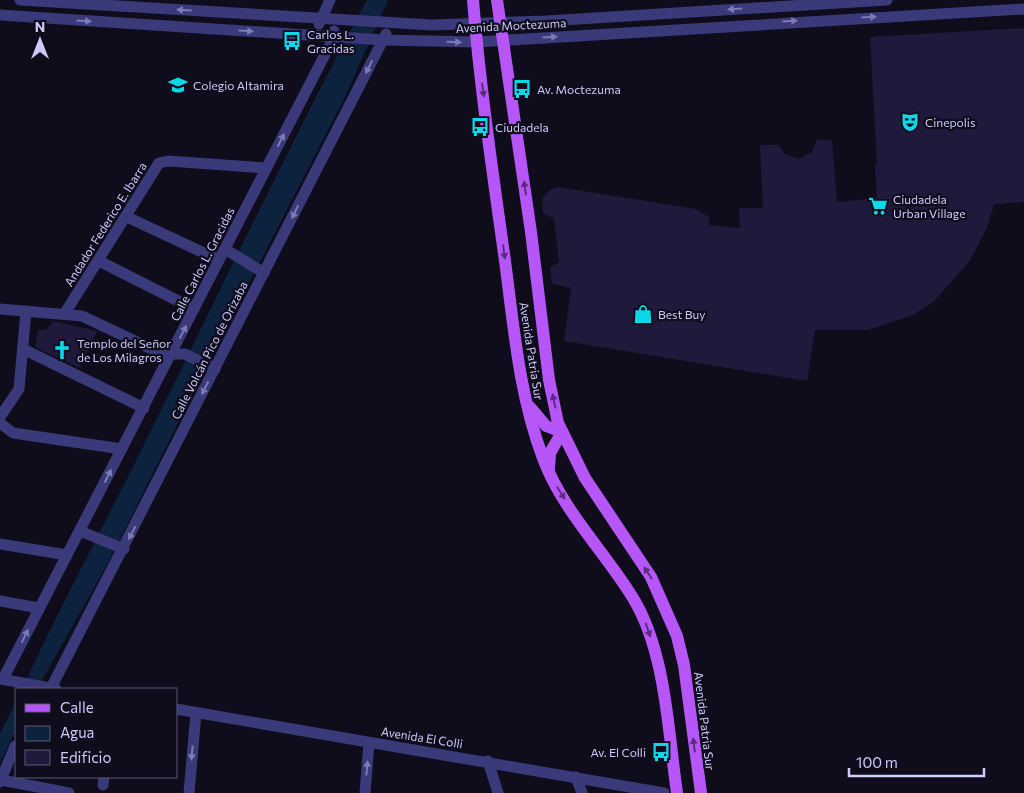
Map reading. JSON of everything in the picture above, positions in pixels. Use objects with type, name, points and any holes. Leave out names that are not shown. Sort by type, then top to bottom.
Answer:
[{"type":"main road","name":"Avenida Patria Sur","points":[[473,0],[494,185],[522,385],[534,431],[549,472],[583,527],[633,598],[644,620],[658,670],[677,793]]},
{"type":"main road","name":"Avenida Patria Sur","points":[[497,0],[531,232],[549,380],[562,432],[585,478],[651,577],[677,636],[684,665],[700,793]]},
{"type":"main road","points":[[526,400],[546,426],[562,432],[550,453],[549,472]]},
{"type":"street","name":"Avenida Moctezuma","points":[[20,0],[432,25],[546,21],[813,2],[887,0]]},
{"type":"street","points":[[316,36],[320,19],[330,0]]},
{"type":"street","name":"Avenida Moctezuma","points":[[0,16],[378,40],[477,42],[1024,8]]},
{"type":"street","name":"Calle Carlos L. Gracidas","points":[[3,674],[67,555],[84,533],[122,449],[194,309],[220,260],[229,252],[266,168],[339,37],[335,20]]},
{"type":"street","name":"Calle Volcán Pico de Orizaba","points":[[49,688],[124,549],[212,367],[388,23]]},
{"type":"street","name":"Andador Federico E. Ibarra","points":[[65,313],[127,217],[159,163],[168,161],[266,168]]},
{"type":"street","points":[[127,217],[220,260]]},
{"type":"street","points":[[229,252],[261,271]]},
{"type":"street","points":[[99,261],[194,309]]},
{"type":"street","points":[[0,309],[65,313],[93,319],[154,350],[172,354],[185,354],[212,367]]},
{"type":"street","points":[[0,417],[19,389],[26,311]]},
{"type":"street","points":[[24,349],[144,408]]},
{"type":"street","points":[[0,423],[13,432],[122,449]]},
{"type":"street","points":[[84,533],[124,549]]},
{"type":"street","points":[[0,544],[67,555]]},
{"type":"street","points":[[0,601],[39,608]]},
{"type":"street","points":[[3,674],[20,681],[49,688]]},
{"type":"street","name":"Avenida El Colli","points":[[178,709],[369,743],[488,761],[664,793]]},
{"type":"street","points":[[189,793],[196,713]]},
{"type":"street","points":[[365,793],[369,743]]},
{"type":"street","points":[[15,746],[0,781],[69,793]]},
{"type":"street","points":[[488,761],[498,793]]},
{"type":"street","points":[[576,777],[582,793]]},
{"type":"water","points":[[367,0],[388,0],[345,97],[214,351],[108,563],[38,688],[22,688],[276,175]]},
{"type":"water","points":[[15,703],[15,732],[0,763],[0,734]]},
{"type":"building","name":"Ciudadela Urban Village","points":[[1024,28],[1024,202],[994,204],[987,228],[969,262],[934,301],[913,315],[868,330],[815,330],[807,381],[564,341],[571,288],[552,284],[550,267],[559,262],[554,219],[543,213],[542,198],[551,189],[558,187],[696,209],[709,217],[709,225],[740,228],[739,208],[763,208],[760,145],[779,145],[785,154],[799,159],[812,152],[817,140],[832,140],[837,202],[877,198],[870,37]]},
{"type":"building","name":"Templo del Señor de Los Milagros","points":[[53,321],[97,331],[80,368],[35,347],[38,330],[46,330]]},
{"type":"place","name":"Carlos L. Gracidas","points":[[292,41]]},
{"type":"place","name":"Colegio Altamira","points":[[178,85]]},
{"type":"place","name":"Av. Moctezuma","points":[[522,89]]},
{"type":"place","name":"Cinepolis","points":[[910,122]]},
{"type":"place","name":"Ciudadela","points":[[480,127]]},
{"type":"place","name":"Ciudadela Urban Village","points":[[878,206]]},
{"type":"place","name":"Best Buy","points":[[643,314]]},
{"type":"place","name":"Templo del Señor de Los Milagros","points":[[62,350]]},
{"type":"place","name":"Av. El Colli","points":[[661,752]]}]
